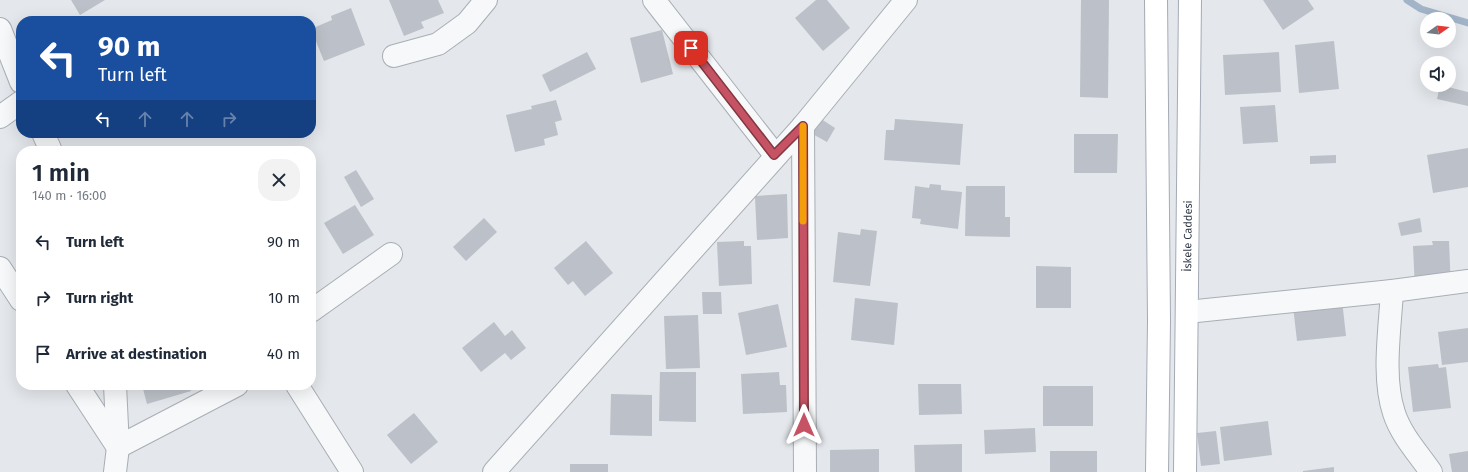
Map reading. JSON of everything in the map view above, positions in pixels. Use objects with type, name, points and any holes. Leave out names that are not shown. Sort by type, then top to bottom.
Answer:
[{"type":"main road","points":[[1156,0],[1159,321],[1157,472]]},
{"type":"main road","name":"İskele Caddesi","points":[[1185,472],[1190,0]]},
{"type":"street","points":[[394,56],[438,44],[467,24],[486,0]]},
{"type":"street","points":[[654,0],[774,155]]},
{"type":"street","points":[[494,472],[774,155],[803,126],[906,0]]},
{"type":"street","points":[[0,30],[16,70]]},
{"type":"street","points":[[0,117],[16,106]]},
{"type":"street","points":[[803,126],[805,472]]},
{"type":"street","points":[[316,307],[392,254]]},
{"type":"street","points":[[0,268],[16,292]]},
{"type":"street","points":[[1187,312],[1392,291],[1468,281]]},
{"type":"street","points":[[1392,291],[1388,383],[1394,413],[1405,436],[1431,472]]},
{"type":"street","points":[[80,390],[118,447]]},
{"type":"street","points":[[115,390],[118,447],[115,472]]},
{"type":"street","points":[[118,447],[228,390]]},
{"type":"street","points":[[300,390],[352,472]]},
{"type":"building","points":[[71,0],[105,0],[80,15]]},
{"type":"building","points":[[389,0],[438,0],[444,13],[421,22],[424,28],[404,36]]},
{"type":"building","points":[[816,0],[827,0],[850,28],[823,51],[795,18]]},
{"type":"building","points":[[1081,0],[1109,0],[1108,98],[1080,97]]},
{"type":"building","points":[[1263,0],[1308,0],[1314,9],[1283,30]]},
{"type":"building","points":[[351,8],[365,45],[324,61],[316,41],[316,27],[332,20],[331,16]]},
{"type":"building","points":[[662,30],[673,74],[641,83],[630,38]]},
{"type":"building","points":[[1334,41],[1339,89],[1299,93],[1295,45]]},
{"type":"building","points":[[587,52],[596,69],[550,92],[542,75]]},
{"type":"building","points":[[1279,52],[1281,92],[1225,95],[1223,55]]},
{"type":"building","points":[[1456,89],[1468,92],[1468,106],[1437,99],[1438,92],[1456,92]]},
{"type":"building","points":[[556,100],[562,120],[555,122],[558,135],[544,139],[545,145],[515,152],[506,115],[532,109],[531,106]]},
{"type":"building","points":[[1275,105],[1278,142],[1243,144],[1240,107]]},
{"type":"building","points":[[818,117],[835,128],[827,142],[809,132]]},
{"type":"building","points":[[895,119],[963,124],[960,165],[884,160],[886,130],[894,130]]},
{"type":"building","points":[[1074,134],[1118,134],[1117,173],[1074,173]]},
{"type":"building","points":[[1468,148],[1468,187],[1433,193],[1427,155]]},
{"type":"building","points":[[1336,155],[1336,163],[1310,164],[1310,156]]},
{"type":"building","points":[[356,170],[374,199],[361,207],[344,177]]},
{"type":"building","points":[[930,184],[941,185],[941,190],[962,192],[958,229],[920,224],[921,219],[912,218],[915,186],[929,188]]},
{"type":"building","points":[[966,186],[1005,186],[1005,217],[1010,217],[1010,237],[965,236]]},
{"type":"building","points":[[787,194],[788,238],[757,240],[755,196]]},
{"type":"building","points":[[355,205],[374,235],[343,254],[324,223]]},
{"type":"building","points":[[484,218],[497,232],[466,261],[453,247]]},
{"type":"building","points":[[1420,218],[1422,232],[1401,236],[1398,223]]},
{"type":"building","points":[[861,229],[877,231],[870,286],[833,282],[838,232],[860,235]]},
{"type":"building","points":[[586,241],[613,273],[585,296],[573,281],[568,285],[554,268]]},
{"type":"building","points":[[744,241],[744,246],[751,246],[752,284],[719,286],[717,242]]},
{"type":"building","points":[[1432,241],[1449,241],[1451,289],[1415,290],[1413,246],[1433,245]]},
{"type":"building","points":[[1036,266],[1071,267],[1071,308],[1036,308]]},
{"type":"building","points":[[702,292],[721,292],[722,314],[703,314]]},
{"type":"building","points":[[855,298],[898,303],[894,345],[851,340]]},
{"type":"building","points":[[1342,300],[1346,336],[1297,341],[1293,306]]},
{"type":"building","points":[[778,304],[787,347],[746,355],[738,313]]},
{"type":"building","points":[[698,315],[700,368],[666,369],[664,316]]},
{"type":"building","points":[[494,322],[505,336],[512,330],[526,348],[511,360],[505,353],[481,372],[462,348]]},
{"type":"building","points":[[1468,328],[1468,362],[1442,365],[1438,332]]},
{"type":"building","points":[[1438,364],[1439,368],[1446,367],[1451,408],[1413,412],[1408,367]]},
{"type":"building","points":[[660,372],[696,372],[696,422],[659,421]]},
{"type":"building","points":[[779,372],[780,385],[786,385],[787,412],[743,414],[741,374]]},
{"type":"building","points":[[918,384],[961,384],[962,414],[919,415]]},
{"type":"building","points":[[1043,386],[1093,386],[1093,426],[1043,426]]},
{"type":"building","points":[[143,390],[191,391],[147,404]]},
{"type":"building","points":[[611,394],[652,395],[652,436],[610,435]]},
{"type":"building","points":[[414,413],[438,442],[411,464],[387,435]]},
{"type":"building","points":[[1268,421],[1272,455],[1224,461],[1220,427]]},
{"type":"building","points":[[1035,428],[1036,452],[985,454],[984,430]]},
{"type":"building","points":[[1216,431],[1220,464],[1201,466],[1197,433]]},
{"type":"building","points":[[962,444],[962,472],[915,472],[914,445]]},
{"type":"building","points":[[879,449],[879,472],[830,472],[830,450]]},
{"type":"building","points":[[1050,451],[1097,451],[1097,472],[1050,472]]},
{"type":"building","points":[[1468,451],[1468,472],[1452,472],[1449,454]]},
{"type":"building","points":[[570,464],[608,464],[608,472],[570,472]]},
{"type":"building","points":[[1334,467],[1334,472],[1303,472],[1303,471]]},
{"type":"waterway","points":[[1407,0],[1421,9],[1468,23]]},
{"type":"slow traffic","points":[[803,126],[803,221]]},
{"type":"route","points":[[691,48],[774,155],[803,126],[804,425]]}]
